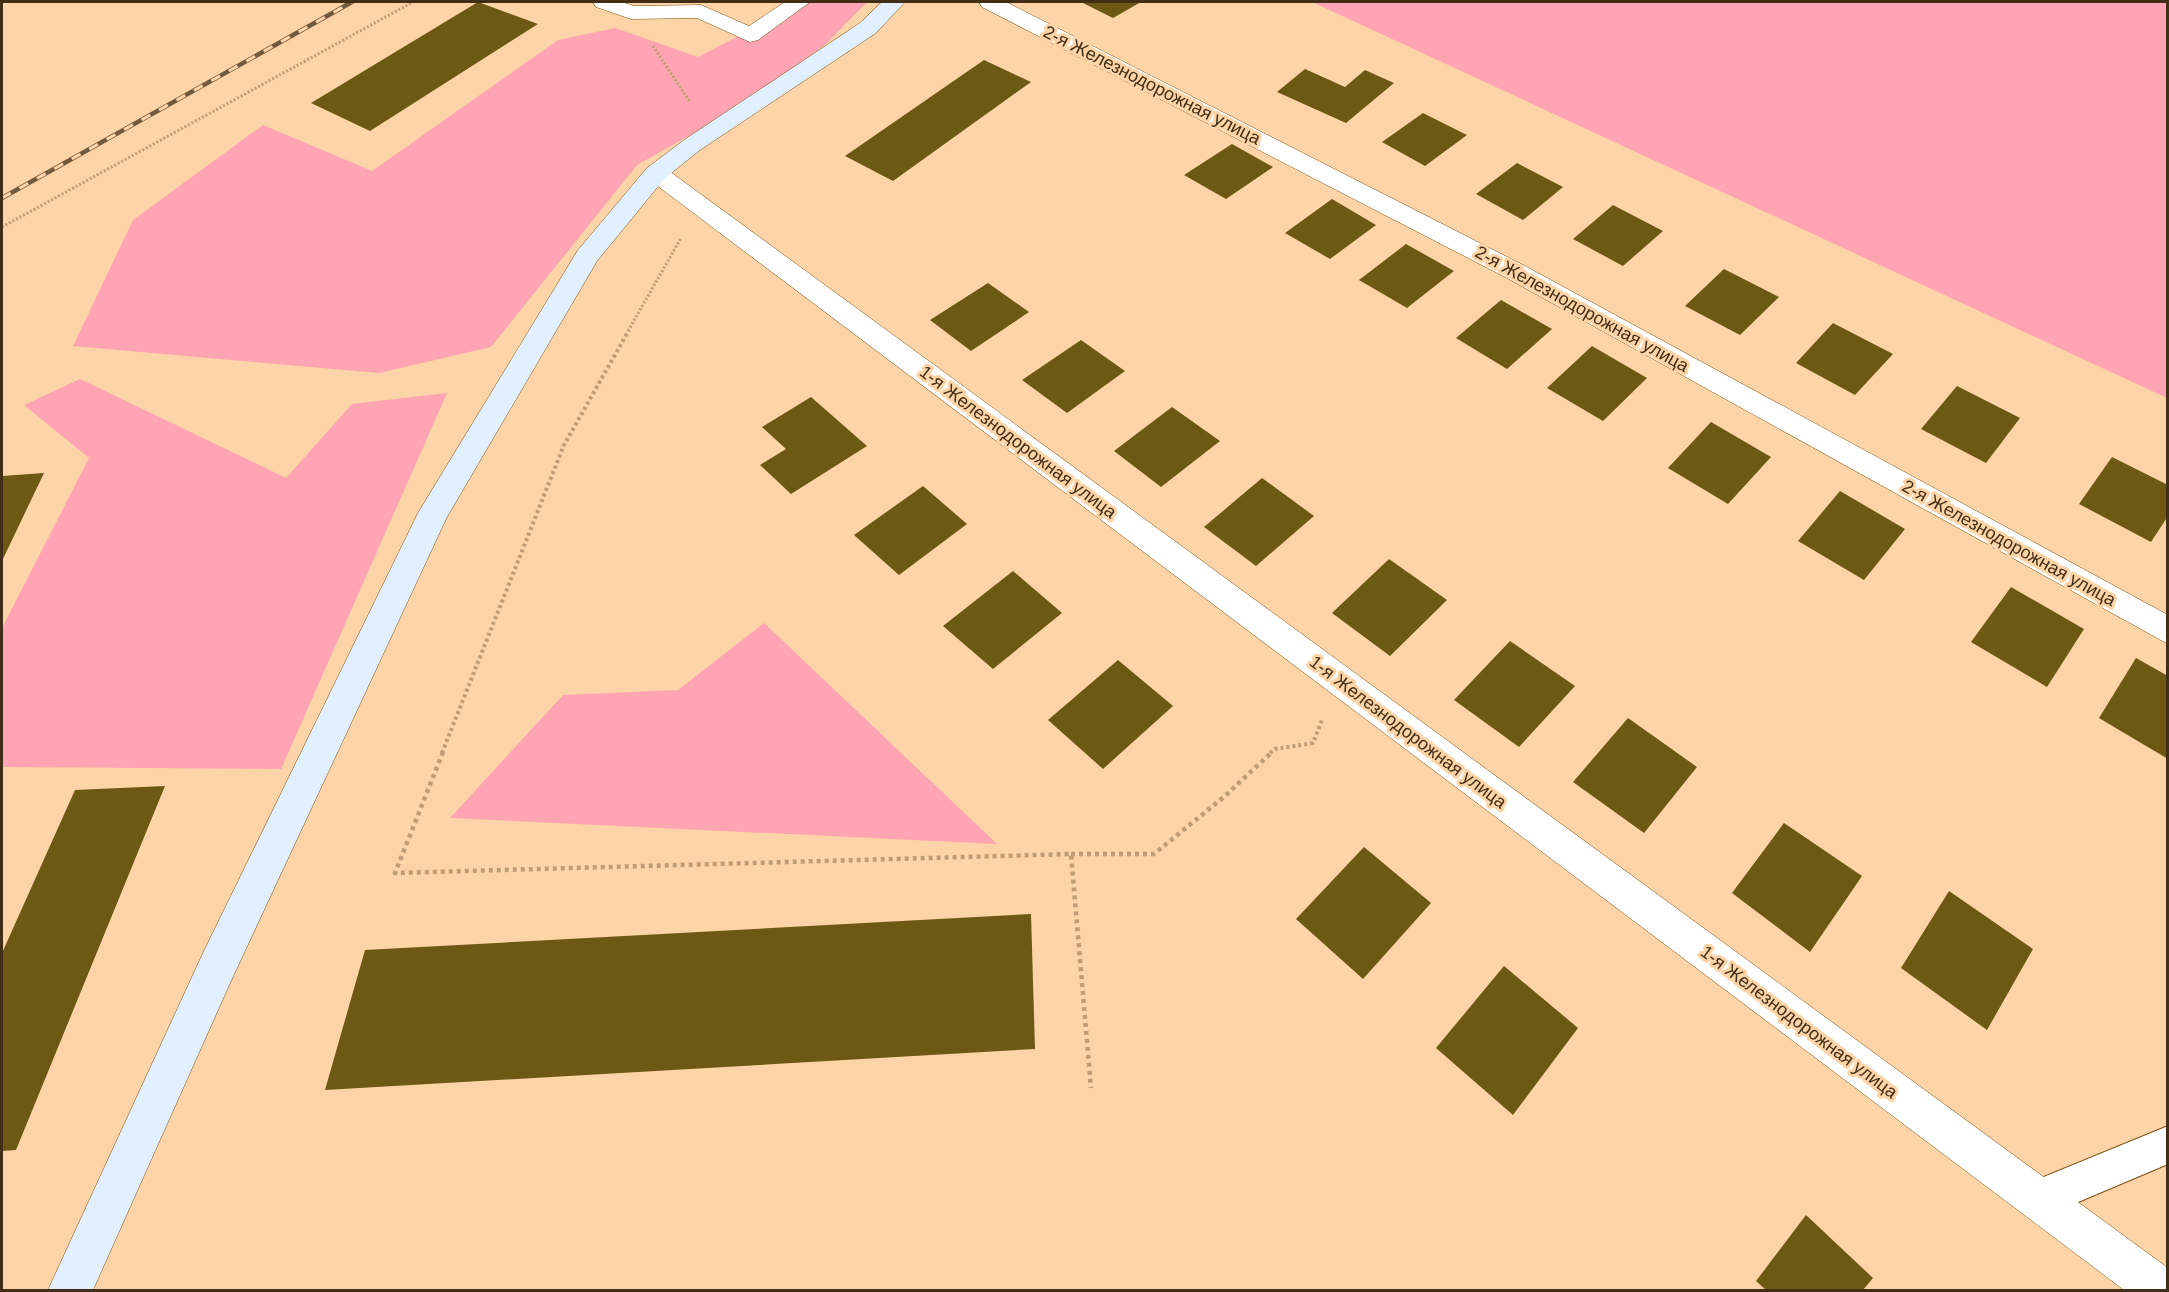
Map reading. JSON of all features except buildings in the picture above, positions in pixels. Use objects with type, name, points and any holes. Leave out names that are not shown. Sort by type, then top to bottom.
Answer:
[{"type":"street","points":[[604,2],[631,13],[701,11],[750,35],[798,2]]},
{"type":"street","points":[[70,1290],[217,967],[433,513],[587,255],[656,173],[710,133],[868,27],[894,2]]},
{"type":"street","name":"2-я Железнодорожная улица","points":[[990,2],[1514,271],[2168,631]]},
{"type":"street","name":"1-я Железнодорожная улица","points":[[656,173],[2160,1290]]},
{"type":"lane","points":[[2038,1200],[2168,1145]]},
{"type":"path","points":[[2,227],[413,2]]},
{"type":"path","points":[[631,13],[710,133]]},
{"type":"path","points":[[700,206],[564,445],[395,873],[1071,854],[1154,854],[1225,796],[1275,748],[1313,743],[1340,681]]},
{"type":"path","points":[[1071,854],[1091,1088]]},
{"type":"shaded area","points":[[804,2],[867,2],[825,45],[726,115],[637,165],[491,347],[379,373],[73,346],[133,220],[263,125],[372,171],[558,40],[615,28],[698,57]]},
{"type":"shaded area","points":[[1312,2],[2167,2],[2167,398]]},
{"type":"shaded area","points":[[80,379],[286,478],[352,404],[447,393],[281,769],[2,767],[2,628],[89,458],[24,405]]},
{"type":"shaded area","points":[[764,623],[997,844],[450,818],[563,695],[678,690]]},
{"type":"railway","points":[[2,198],[352,2]]}]
